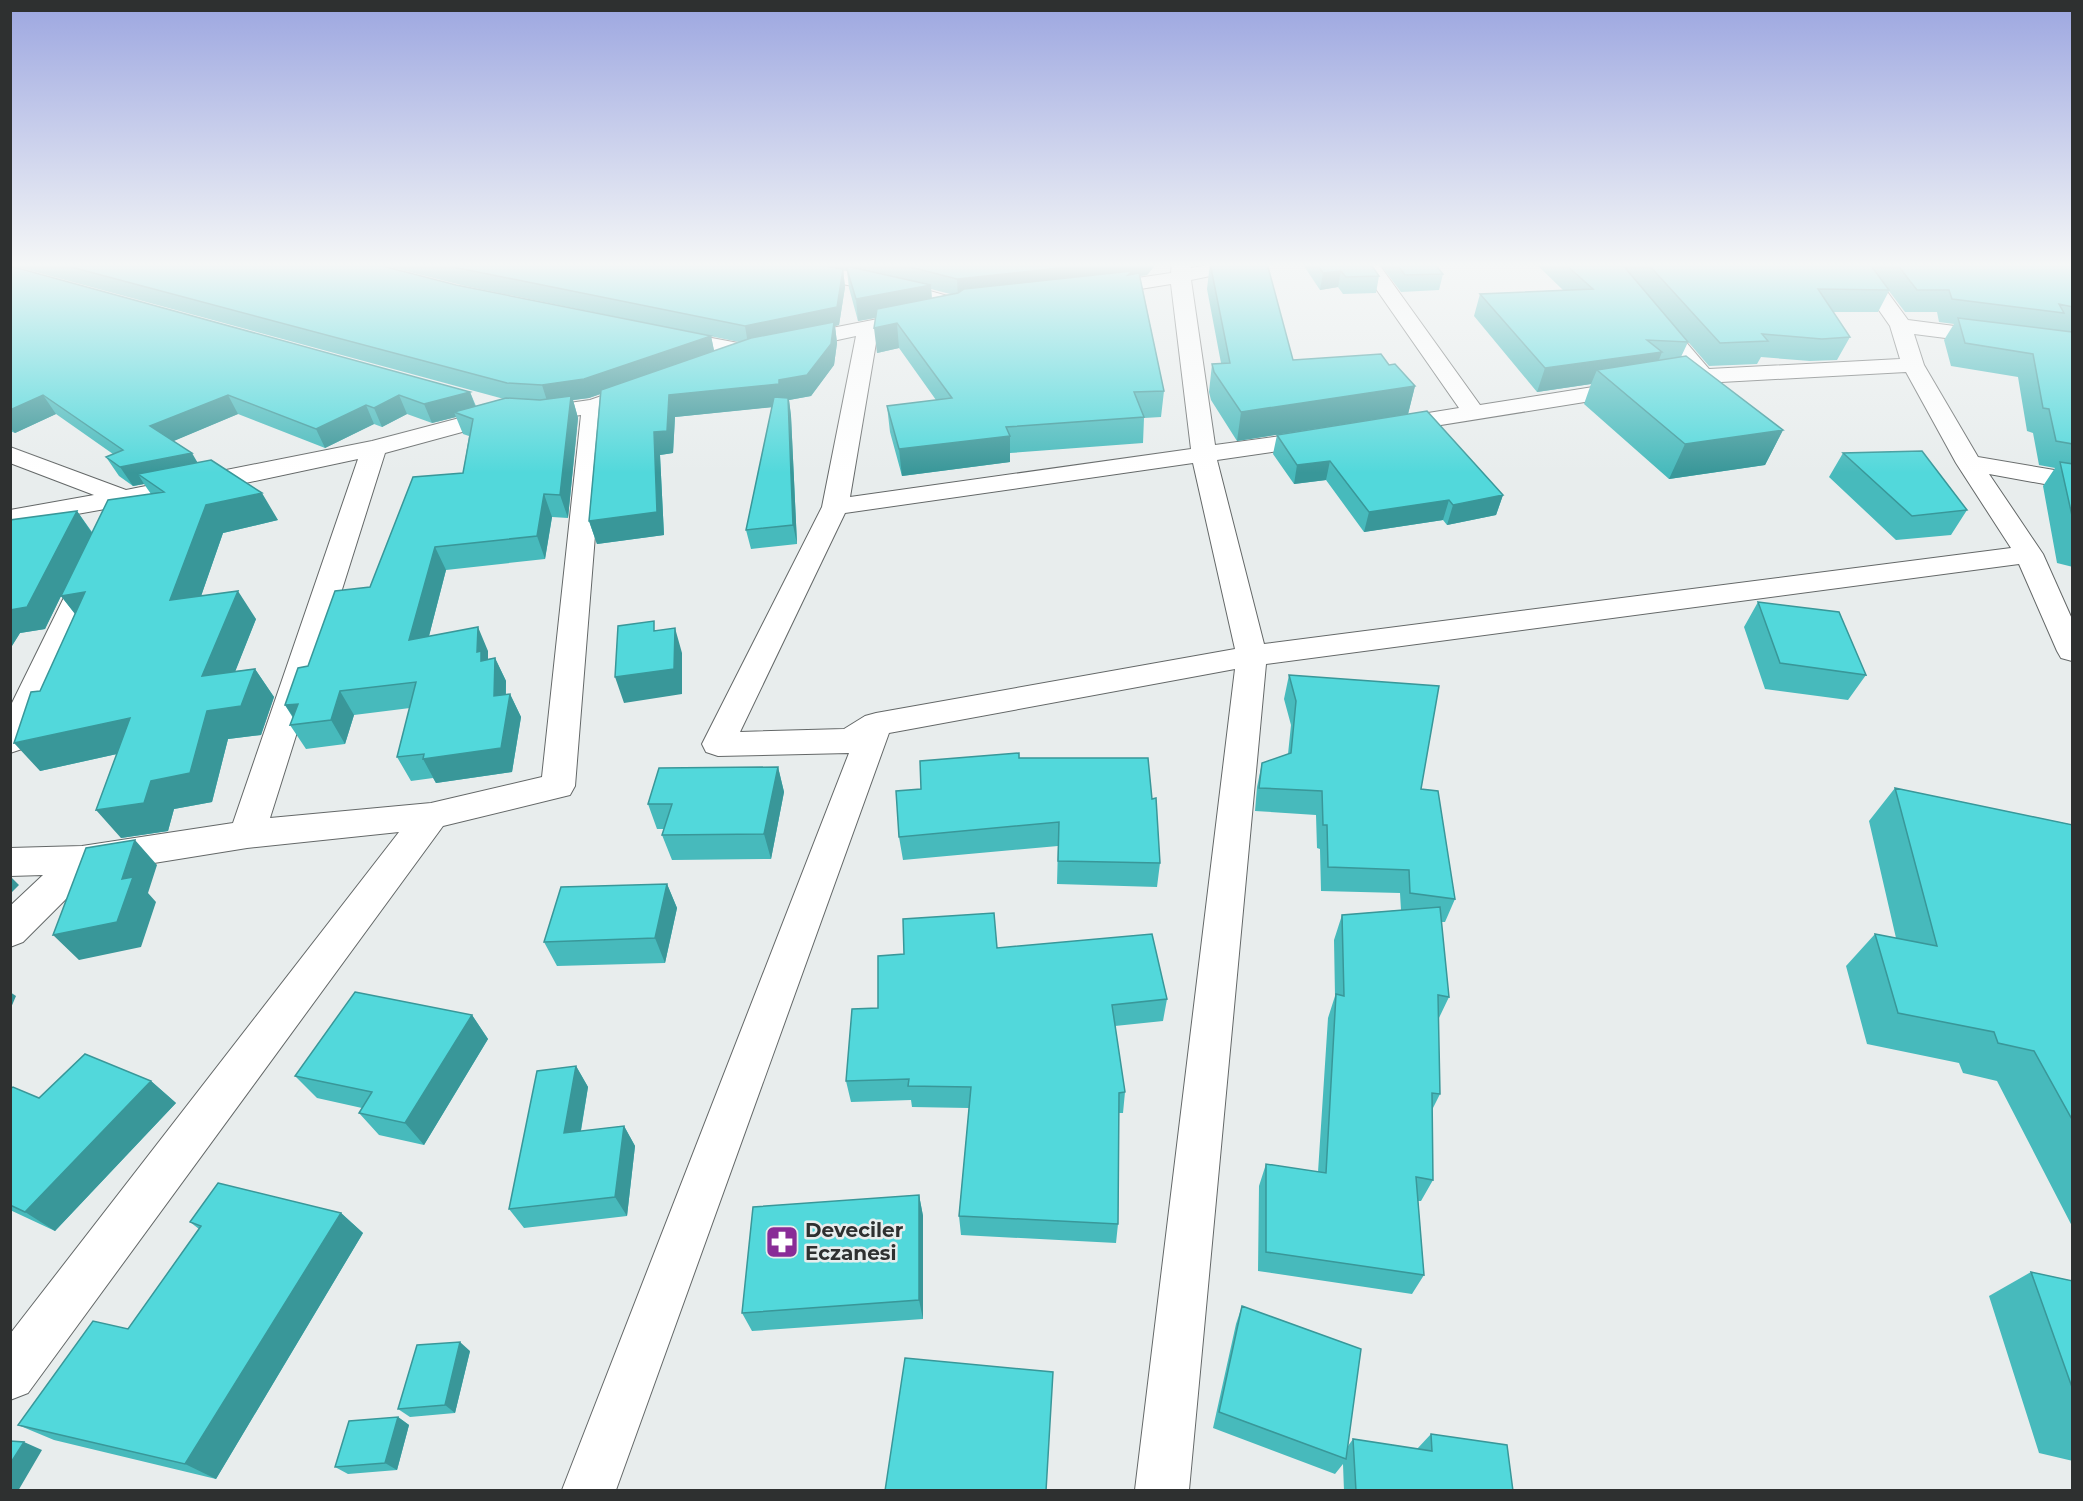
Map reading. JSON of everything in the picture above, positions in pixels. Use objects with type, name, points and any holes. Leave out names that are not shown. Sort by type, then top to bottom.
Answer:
[{"type":"street","points":[[656,333],[749,352]]},
{"type":"street","points":[[705,368],[749,352],[839,333]]},
{"type":"street","points":[[867,333],[836,507],[718,744],[851,741],[876,724],[1252,656],[2029,554]]},
{"type":"street","points":[[1162,1491],[1252,656],[1204,456],[1189,333]]},
{"type":"street","points":[[1417,333],[1474,413]]},
{"type":"street","points":[[1667,333],[1703,376]]},
{"type":"street","points":[[1903,333],[1913,365],[1969,463],[2029,554],[2069,637]]},
{"type":"street","points":[[1959,333],[2073,347]]},
{"type":"street","points":[[836,507],[1204,456],[1703,376],[1913,365]]},
{"type":"street","points":[[468,399],[513,411],[548,413],[594,406],[660,383]]},
{"type":"street","points":[[10,862],[82,860],[247,834],[431,816],[558,786],[594,406]]},
{"type":"street","points":[[10,518],[125,499],[374,448],[513,411]]},
{"type":"street","points":[[247,834],[374,448]]},
{"type":"street","points":[[10,454],[125,499]]},
{"type":"street","points":[[1969,463],[2073,481]]},
{"type":"street","points":[[10,741],[125,499]]},
{"type":"street","points":[[589,1491],[876,724]]},
{"type":"street","points":[[10,1375],[431,816]]},
{"type":"street","points":[[10,932],[82,860]]},
{"type":"building","points":[[10,333],[255,333],[470,392],[424,404],[399,395],[374,408],[366,405],[316,429],[228,395],[150,426],[192,453],[120,467],[106,457],[123,450],[43,395],[10,410]]},
{"type":"building","points":[[319,333],[696,333],[711,336],[584,379],[542,385],[507,383]]},
{"type":"building","points":[[777,333],[832,333],[831,344],[807,375],[779,380],[779,384],[669,395],[667,431],[654,432],[657,512],[589,521],[601,390],[751,338]]},
{"type":"building","points":[[904,333],[1152,333],[1164,391],[1134,392],[1144,417],[1006,427],[1010,436],[899,449],[887,406],[952,398]]},
{"type":"building","points":[[1224,333],[1286,333],[1293,360],[1381,354],[1389,365],[1395,364],[1415,386],[1241,412],[1214,372],[1212,364],[1230,363]]},
{"type":"building","points":[[1514,333],[1680,333],[1688,342],[1647,340],[1662,352],[1545,368]]},
{"type":"building","points":[[1711,333],[1847,333],[1850,337],[1822,339],[1762,334],[1768,341],[1720,343]]},
{"type":"building","points":[[1962,333],[2072,333],[2073,444],[2056,441],[2049,409],[2043,408],[2033,354],[1965,343]]},
{"type":"building","points":[[1686,356],[1783,430],[1685,444],[1597,370]]},
{"type":"building","points":[[571,396],[560,495],[544,494],[537,536],[435,547],[409,640],[478,627],[477,652],[481,651],[481,661],[495,658],[494,696],[510,694],[501,748],[423,759],[424,754],[397,757],[416,682],[340,691],[331,720],[290,725],[298,704],[285,705],[298,668],[308,666],[335,591],[370,587],[413,477],[463,473],[473,419],[454,412],[506,398],[540,400]]},
{"type":"building","points":[[774,397],[788,398],[793,525],[746,530]]},
{"type":"building","points":[[1427,411],[1503,495],[1453,505],[1449,500],[1369,512],[1330,461],[1297,465],[1277,435]]},
{"type":"building","points":[[1922,451],[1967,510],[1912,516],[1843,453]]},
{"type":"building","points":[[211,460],[262,493],[206,505],[170,600],[238,591],[202,676],[255,669],[241,706],[207,711],[190,773],[151,781],[144,803],[96,810],[130,718],[14,743],[31,692],[40,691],[85,592],[61,596],[108,500],[164,492],[138,474]]},
{"type":"building","points":[[2060,462],[2073,464],[2073,520]]},
{"type":"building","points":[[77,511],[27,607],[10,610],[10,520]]},
{"type":"building","points":[[1758,602],[1839,612],[1866,675],[1780,663]]},
{"type":"building","points":[[654,621],[654,631],[675,628],[674,669],[615,677],[618,626]]},
{"type":"building","points":[[1289,675],[1439,686],[1421,789],[1438,791],[1455,899],[1410,893],[1409,870],[1328,867],[1327,825],[1323,825],[1322,791],[1259,788],[1262,763],[1291,753],[1296,701]]},
{"type":"building","points":[[1019,753],[1019,758],[1148,758],[1152,799],[1156,798],[1160,863],[1058,861],[1059,822],[899,837],[896,791],[921,789],[920,761]]},
{"type":"building","points":[[778,767],[764,834],[662,835],[672,804],[648,804],[659,768]]},
{"type":"building","points":[[1895,788],[2073,825],[2073,1121],[2034,1051],[1998,1043],[1994,1032],[1898,1013],[1875,934],[1937,946]]},
{"type":"building","points":[[135,840],[122,879],[133,877],[117,922],[53,935],[86,848]]},
{"type":"building","points":[[667,884],[655,938],[544,942],[561,887]]},
{"type":"building","points":[[1440,907],[1449,997],[1438,995],[1440,1094],[1432,1093],[1433,1180],[1416,1177],[1424,1275],[1266,1252],[1266,1164],[1326,1173],[1336,994],[1344,996],[1342,915]]},
{"type":"building","points":[[994,913],[997,948],[1152,934],[1167,999],[1112,1005],[1125,1092],[1119,1093],[1118,1224],[959,1216],[971,1087],[908,1086],[909,1079],[846,1081],[852,1009],[878,1008],[878,956],[904,954],[903,919]]},
{"type":"building","points":[[355,992],[472,1015],[405,1123],[359,1113],[372,1092],[295,1076]]},
{"type":"building","points":[[85,1054],[151,1081],[25,1212],[10,1205],[10,1089],[13,1087],[39,1098]]},
{"type":"building","points":[[576,1066],[564,1133],[624,1126],[615,1197],[509,1209],[537,1071]]},
{"type":"building","points":[[218,1183],[341,1213],[185,1464],[18,1425],[93,1321],[128,1329],[201,1226],[190,1222]]},
{"type":"building","points":[[919,1195],[919,1300],[742,1313],[753,1207]]},
{"type":"building","points":[[2031,1272],[2073,1281],[2073,1390]]},
{"type":"building","points":[[1242,1306],[1361,1349],[1346,1459],[1219,1412]]},
{"type":"building","points":[[460,1342],[445,1405],[398,1409],[417,1345]]},
{"type":"building","points":[[905,1358],[1053,1372],[1046,1491],[885,1491]]},
{"type":"building","points":[[398,1417],[385,1463],[335,1467],[349,1421]]},
{"type":"building","points":[[1431,1434],[1507,1445],[1513,1491],[1356,1491],[1353,1439],[1432,1451]]},
{"type":"building","points":[[10,1441],[24,1442],[10,1464]]},
{"type":"place","name":"Deveciler Eczanesi","points":[[782,1242]]}]
